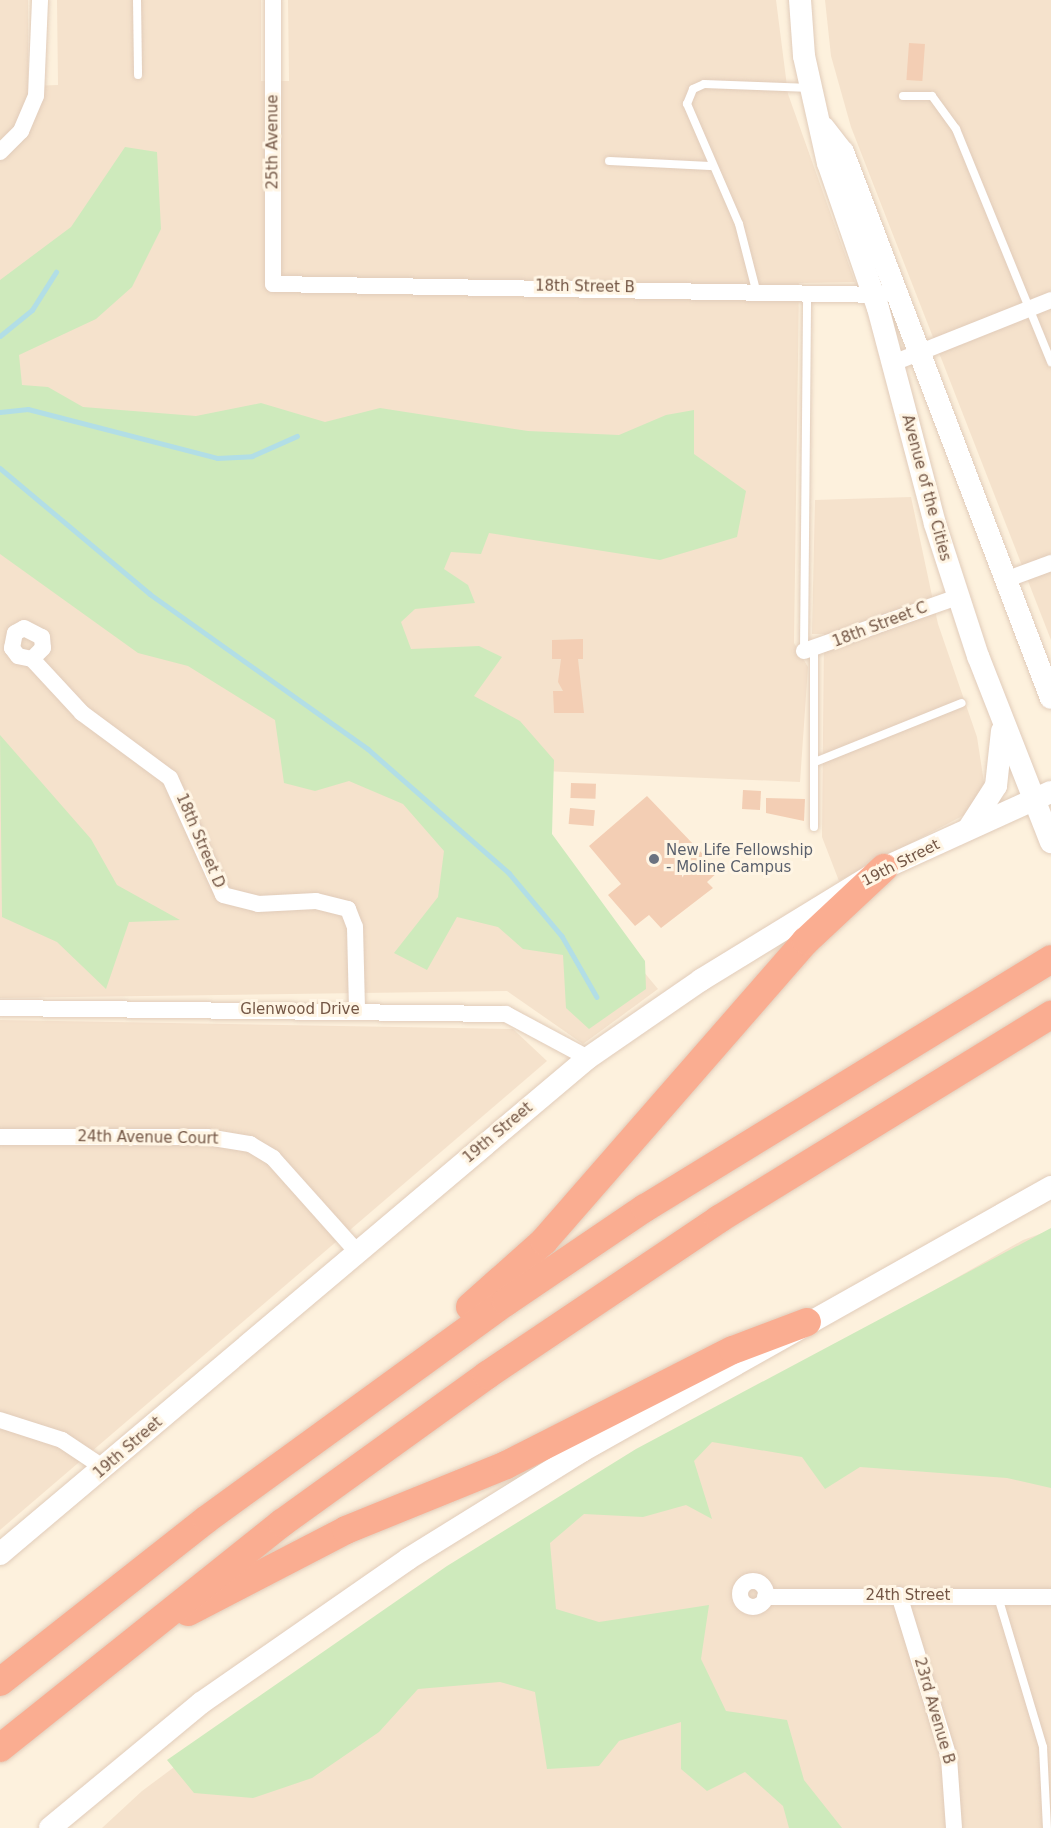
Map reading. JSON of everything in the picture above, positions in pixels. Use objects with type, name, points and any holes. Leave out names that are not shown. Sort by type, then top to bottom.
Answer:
[{"type":"highway","points":[[343,1418],[544,1241],[777,973],[884,868]]},
{"type":"highway","points":[[0,1682],[343,1418],[645,1208],[1051,959]]},
{"type":"highway","points":[[0,1748],[282,1522],[572,1316],[803,1166],[1051,1016]]},
{"type":"highway","points":[[150,1629],[247,1585],[346,1530],[506,1465],[733,1350],[807,1322]]},
{"type":"main road","name":"Avenue of the Cities","points":[[800,0],[811,88],[823,127],[828,163],[874,295],[957,597],[1001,718],[1043,796],[1051,842]]},
{"type":"main road","name":"Avenue of the Cities","points":[[823,127],[843,152],[917,353],[1050,696]]},
{"type":"main road","points":[[968,830],[1000,774],[1001,718]]},
{"type":"main road","name":"19th Street","points":[[0,1554],[588,1058],[701,980],[884,868],[1043,796]]},
{"type":"main road","points":[[50,1828],[201,1703],[408,1559],[807,1322],[1051,1187]]},
{"type":"street","points":[[0,152],[21,131],[36,96],[40,0]]},
{"type":"street","name":"25th Avenue","points":[[273,0],[273,284]]},
{"type":"street","name":"18th Street B","points":[[273,284],[756,290],[896,296]]},
{"type":"street","points":[[892,363],[1051,300]]},
{"type":"street","points":[[1005,580],[1051,563]]},
{"type":"street","name":"18th Street C","points":[[809,651],[957,597]]},
{"type":"street","name":"18th Street D","points":[[32,659],[82,713],[170,778],[223,895],[258,904],[316,901],[348,909],[355,927],[357,1010]]},
{"type":"street","name":"Glenwood Drive","points":[[0,1008],[357,1010],[506,1014],[588,1058]]},
{"type":"street","name":"24th Avenue Court","points":[[0,1137],[207,1137],[250,1144],[273,1158],[357,1252]]},
{"type":"street","points":[[0,1420],[63,1440],[104,1468]]},
{"type":"street","name":"24th Street","points":[[765,1597],[899,1595],[1051,1597]]},
{"type":"street","name":"23rd Avenue B","points":[[899,1595],[949,1758],[954,1828]]},
{"type":"lane","points":[[137,0],[138,75]]},
{"type":"lane","points":[[756,290],[740,224],[711,165],[687,104],[698,85],[811,88]]},
{"type":"lane","points":[[903,96],[932,96],[942,104],[1051,362]]},
{"type":"lane","points":[[609,161],[711,165]]},
{"type":"lane","points":[[807,292],[809,651],[815,762],[814,827]]},
{"type":"lane","points":[[815,762],[962,703]]},
{"type":"lane","points":[[998,1596],[1043,1747],[1047,1828]]},
{"type":"shaded area","points":[[0,0],[28,0],[28,86],[58,85],[57,0],[261,0],[261,81],[289,81],[288,0],[776,0],[788,94],[855,282],[799,283],[794,643],[808,667],[800,782],[474,768],[658,989],[583,1044],[507,991],[0,998]]},
{"type":"shaded area","points":[[825,0],[1051,0],[1051,640],[851,127],[831,56]]},
{"type":"shaded area","points":[[911,497],[938,624],[977,737],[985,789],[968,813],[839,881],[822,837],[824,634],[812,634],[815,500]]},
{"type":"shaded area","points":[[0,1020],[513,1029],[547,1061],[0,1530]]},
{"type":"shaded area","points":[[1051,1230],[1051,1828],[102,1828],[142,1791],[255,1707],[493,1542],[1023,1240]]},
{"type":"green space","points":[[125,147],[157,152],[161,229],[132,287],[96,319],[19,355],[22,385],[48,387],[83,407],[196,416],[261,403],[325,422],[380,408],[528,431],[619,435],[666,415],[694,410],[694,454],[746,491],[737,537],[660,560],[489,533],[481,554],[451,552],[444,569],[468,585],[475,603],[415,609],[401,622],[411,649],[479,646],[502,657],[474,696],[520,721],[554,760],[552,834],[645,961],[646,989],[589,1029],[566,1008],[563,955],[523,949],[498,927],[457,917],[427,970],[394,953],[438,897],[444,851],[403,804],[349,781],[315,791],[284,783],[275,720],[188,666],[138,653],[0,554],[0,280],[71,227]]},
{"type":"green space","points":[[0,735],[91,839],[117,885],[180,920],[129,922],[106,989],[57,942],[2,917]]},
{"type":"green space","points":[[1051,1228],[1051,1488],[1007,1478],[860,1467],[825,1489],[802,1457],[712,1442],[694,1461],[712,1519],[686,1505],[643,1517],[584,1514],[550,1543],[556,1609],[599,1622],[709,1605],[701,1659],[726,1711],[787,1720],[804,1780],[842,1828],[789,1828],[783,1806],[745,1772],[707,1791],[681,1769],[681,1722],[619,1741],[599,1766],[547,1769],[535,1692],[500,1682],[418,1689],[379,1732],[312,1778],[253,1798],[194,1793],[167,1760],[447,1566],[636,1449]]},
{"type":"building","points":[[909,43],[925,44],[922,81],[906,80]]},
{"type":"building","points":[[583,639],[583,659],[578,659],[584,713],[554,713],[553,691],[563,691],[558,682],[561,659],[552,659],[552,640]]},
{"type":"building","points":[[571,783],[596,784],[595,799],[570,798]]},
{"type":"building","points":[[743,790],[761,791],[760,810],[742,809]]},
{"type":"building","name":"New Life Fellowship - Moline Campus","points":[[647,796],[719,871],[707,882],[713,888],[661,928],[649,915],[635,926],[608,895],[621,884],[589,846]]},
{"type":"building","points":[[766,798],[805,799],[804,821],[766,813]]},
{"type":"building","points":[[570,808],[595,810],[594,826],[569,824]]},
{"type":"waterway","points":[[0,336],[32,310],[56,272]]},
{"type":"waterway","points":[[0,412],[28,409],[217,458],[252,456],[297,436]]},
{"type":"waterway","points":[[0,468],[150,594],[368,749],[509,873],[562,936],[597,997]]},
{"type":"place","name":"New Life Fellowship - Moline Campus","points":[[654,859]]}]
